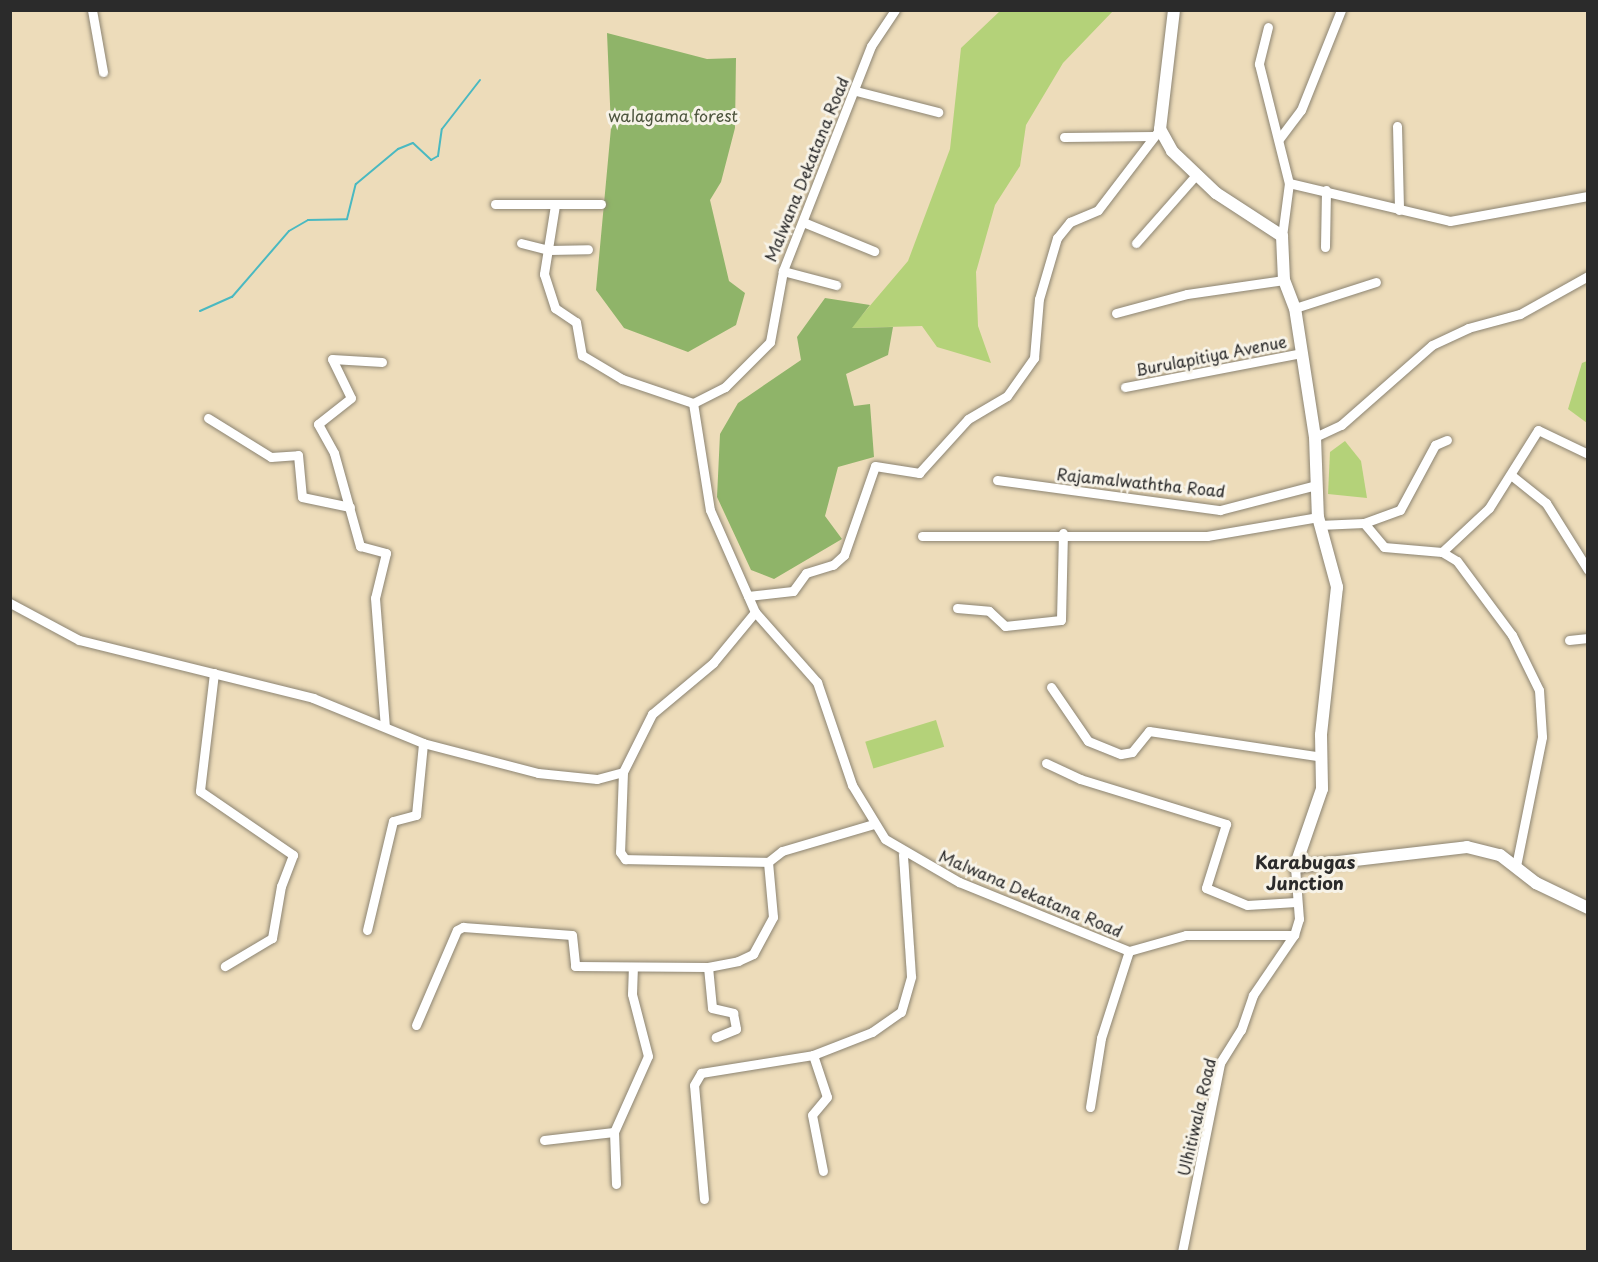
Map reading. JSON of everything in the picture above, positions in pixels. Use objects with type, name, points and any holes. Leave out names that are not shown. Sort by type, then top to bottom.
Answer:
[{"type":"main road","points":[[1174,10],[1157,133],[1196,175],[1282,236],[1284,279],[1295,308],[1315,437],[1318,521],[1337,587],[1322,757],[1321,799],[1295,867],[1443,847],[1484,850],[1516,866],[1536,883],[1587,908]]},
{"type":"street","points":[[92,10],[103,72]]},
{"type":"street","name":"Malwana Dekatana Road","points":[[895,10],[881,24],[783,271],[773,332],[762,355],[725,387],[693,404],[710,510],[755,612],[817,682],[852,785],[874,824],[903,854],[1129,951],[1186,935],[1294,935]]},
{"type":"street","points":[[1279,139],[1301,110],[1341,10]]},
{"type":"street","points":[[1269,27],[1259,64],[1260,84],[1279,139],[1289,183],[1282,236]]},
{"type":"street","points":[[856,91],[938,112]]},
{"type":"street","points":[[1397,126],[1399,210]]},
{"type":"street","points":[[1064,137],[1157,133]]},
{"type":"street","points":[[748,596],[793,591],[806,573],[833,565],[844,555],[876,466],[919,473],[968,418],[1007,396],[1034,358],[1039,299],[1058,238],[1070,222],[1098,210],[1157,133]]},
{"type":"street","points":[[1136,243],[1196,175]]},
{"type":"street","points":[[1289,183],[1450,221],[1587,196]]},
{"type":"street","points":[[1325,247],[1326,190]]},
{"type":"street","points":[[495,204],[602,204]]},
{"type":"street","points":[[555,205],[544,274],[555,308],[576,322],[582,355],[622,379],[693,404]]},
{"type":"street","points":[[803,222],[874,251]]},
{"type":"street","points":[[521,243],[549,250],[588,249]]},
{"type":"street","points":[[783,271],[836,285]]},
{"type":"street","points":[[1315,437],[1341,425],[1432,345],[1468,328],[1520,314],[1587,276]]},
{"type":"street","points":[[1116,313],[1187,294],[1284,279]]},
{"type":"street","points":[[1295,308],[1376,282]]},
{"type":"street","name":"Burulapitiya Avenue","points":[[1125,387],[1302,353]]},
{"type":"street","points":[[382,362],[336,357],[330,364],[351,398],[318,424],[334,453],[360,546],[387,553],[375,598],[385,727]]},
{"type":"street","points":[[208,418],[271,457],[298,455],[302,497],[350,507]]},
{"type":"street","points":[[1442,552],[1489,508],[1538,430],[1587,454]]},
{"type":"street","points":[[922,536],[1063,533],[1207,536],[1318,521],[1364,523],[1400,510],[1435,445],[1447,440]]},
{"type":"street","points":[[1511,475],[1546,503],[1587,570]]},
{"type":"street","name":"Rajamalwaththa Road","points":[[997,480],[1220,510],[1316,485]]},
{"type":"street","points":[[1364,523],[1384,547],[1442,552],[1457,561],[1512,635],[1539,690],[1542,737],[1516,866]]},
{"type":"street","points":[[957,608],[989,611],[1005,626],[1061,620],[1063,533]]},
{"type":"street","points":[[10,603],[79,640],[313,698],[423,743],[538,773],[597,779],[623,772]]},
{"type":"street","points":[[755,612],[713,663],[652,714],[623,772],[620,852],[625,859],[768,862],[782,851],[874,824]]},
{"type":"street","points":[[1569,640],[1587,638]]},
{"type":"street","points":[[214,673],[200,791],[293,855],[281,886],[272,938],[225,966]]},
{"type":"street","points":[[1051,687],[1088,741],[1121,754],[1132,753],[1149,731],[1322,757]]},
{"type":"street","points":[[367,930],[393,821],[416,815],[423,743]]},
{"type":"street","points":[[1046,763],[1080,779],[1226,824],[1206,888],[1247,905],[1296,902]]},
{"type":"street","points":[[704,1200],[696,1078],[713,1068],[813,1055],[872,1032],[901,1012],[911,976],[903,854]]},
{"type":"street","points":[[416,1024],[457,930],[463,927],[572,935],[575,966],[708,967],[753,954],[765,937],[773,917],[768,862]]},
{"type":"street","points":[[1294,935],[1295,867]]},
{"type":"street","name":"Ulhitiwala Road","points":[[1182,1251],[1220,1063],[1241,1030],[1253,996],[1294,935]]},
{"type":"street","points":[[1090,1107],[1098,1049],[1129,951]]},
{"type":"street","points":[[708,967],[712,1008],[733,1013],[736,1029],[716,1037]]},
{"type":"street","points":[[616,1184],[614,1132],[648,1056],[632,994],[633,968]]},
{"type":"street","points":[[813,1055],[827,1097],[812,1115],[823,1171]]},
{"type":"street","points":[[544,1140],[614,1132]]},
{"type":"green space","points":[[1000,11],[1113,11],[1063,63],[1026,125],[1020,166],[995,205],[976,272],[978,326],[991,363],[937,347],[922,326],[851,328],[908,261],[950,149],[961,48]]},
{"type":"green space","name":"walagama forest","points":[[607,33],[707,59],[736,58],[735,128],[721,182],[710,200],[729,281],[745,293],[736,325],[688,352],[624,328],[596,290],[611,128]]},
{"type":"green space","points":[[825,298],[870,305],[852,328],[893,327],[888,355],[846,374],[854,406],[870,404],[874,457],[838,467],[825,516],[842,539],[774,579],[751,570],[717,497],[720,434],[738,403],[801,360],[797,337]]},
{"type":"green space","points":[[1587,361],[1587,423],[1568,409],[1582,363]]},
{"type":"green space","points":[[1345,441],[1361,461],[1367,498],[1328,494],[1330,452]]},
{"type":"green space","points":[[936,720],[944,747],[873,768],[865,742]]},
{"type":"waterway","points":[[200,311],[232,297],[289,231],[308,220],[347,219],[356,184],[398,149],[413,143],[431,160],[438,156],[442,129],[480,80]]},
{"type":"district","name":"Karabugas Junction","points":[[1305,873]]}]
